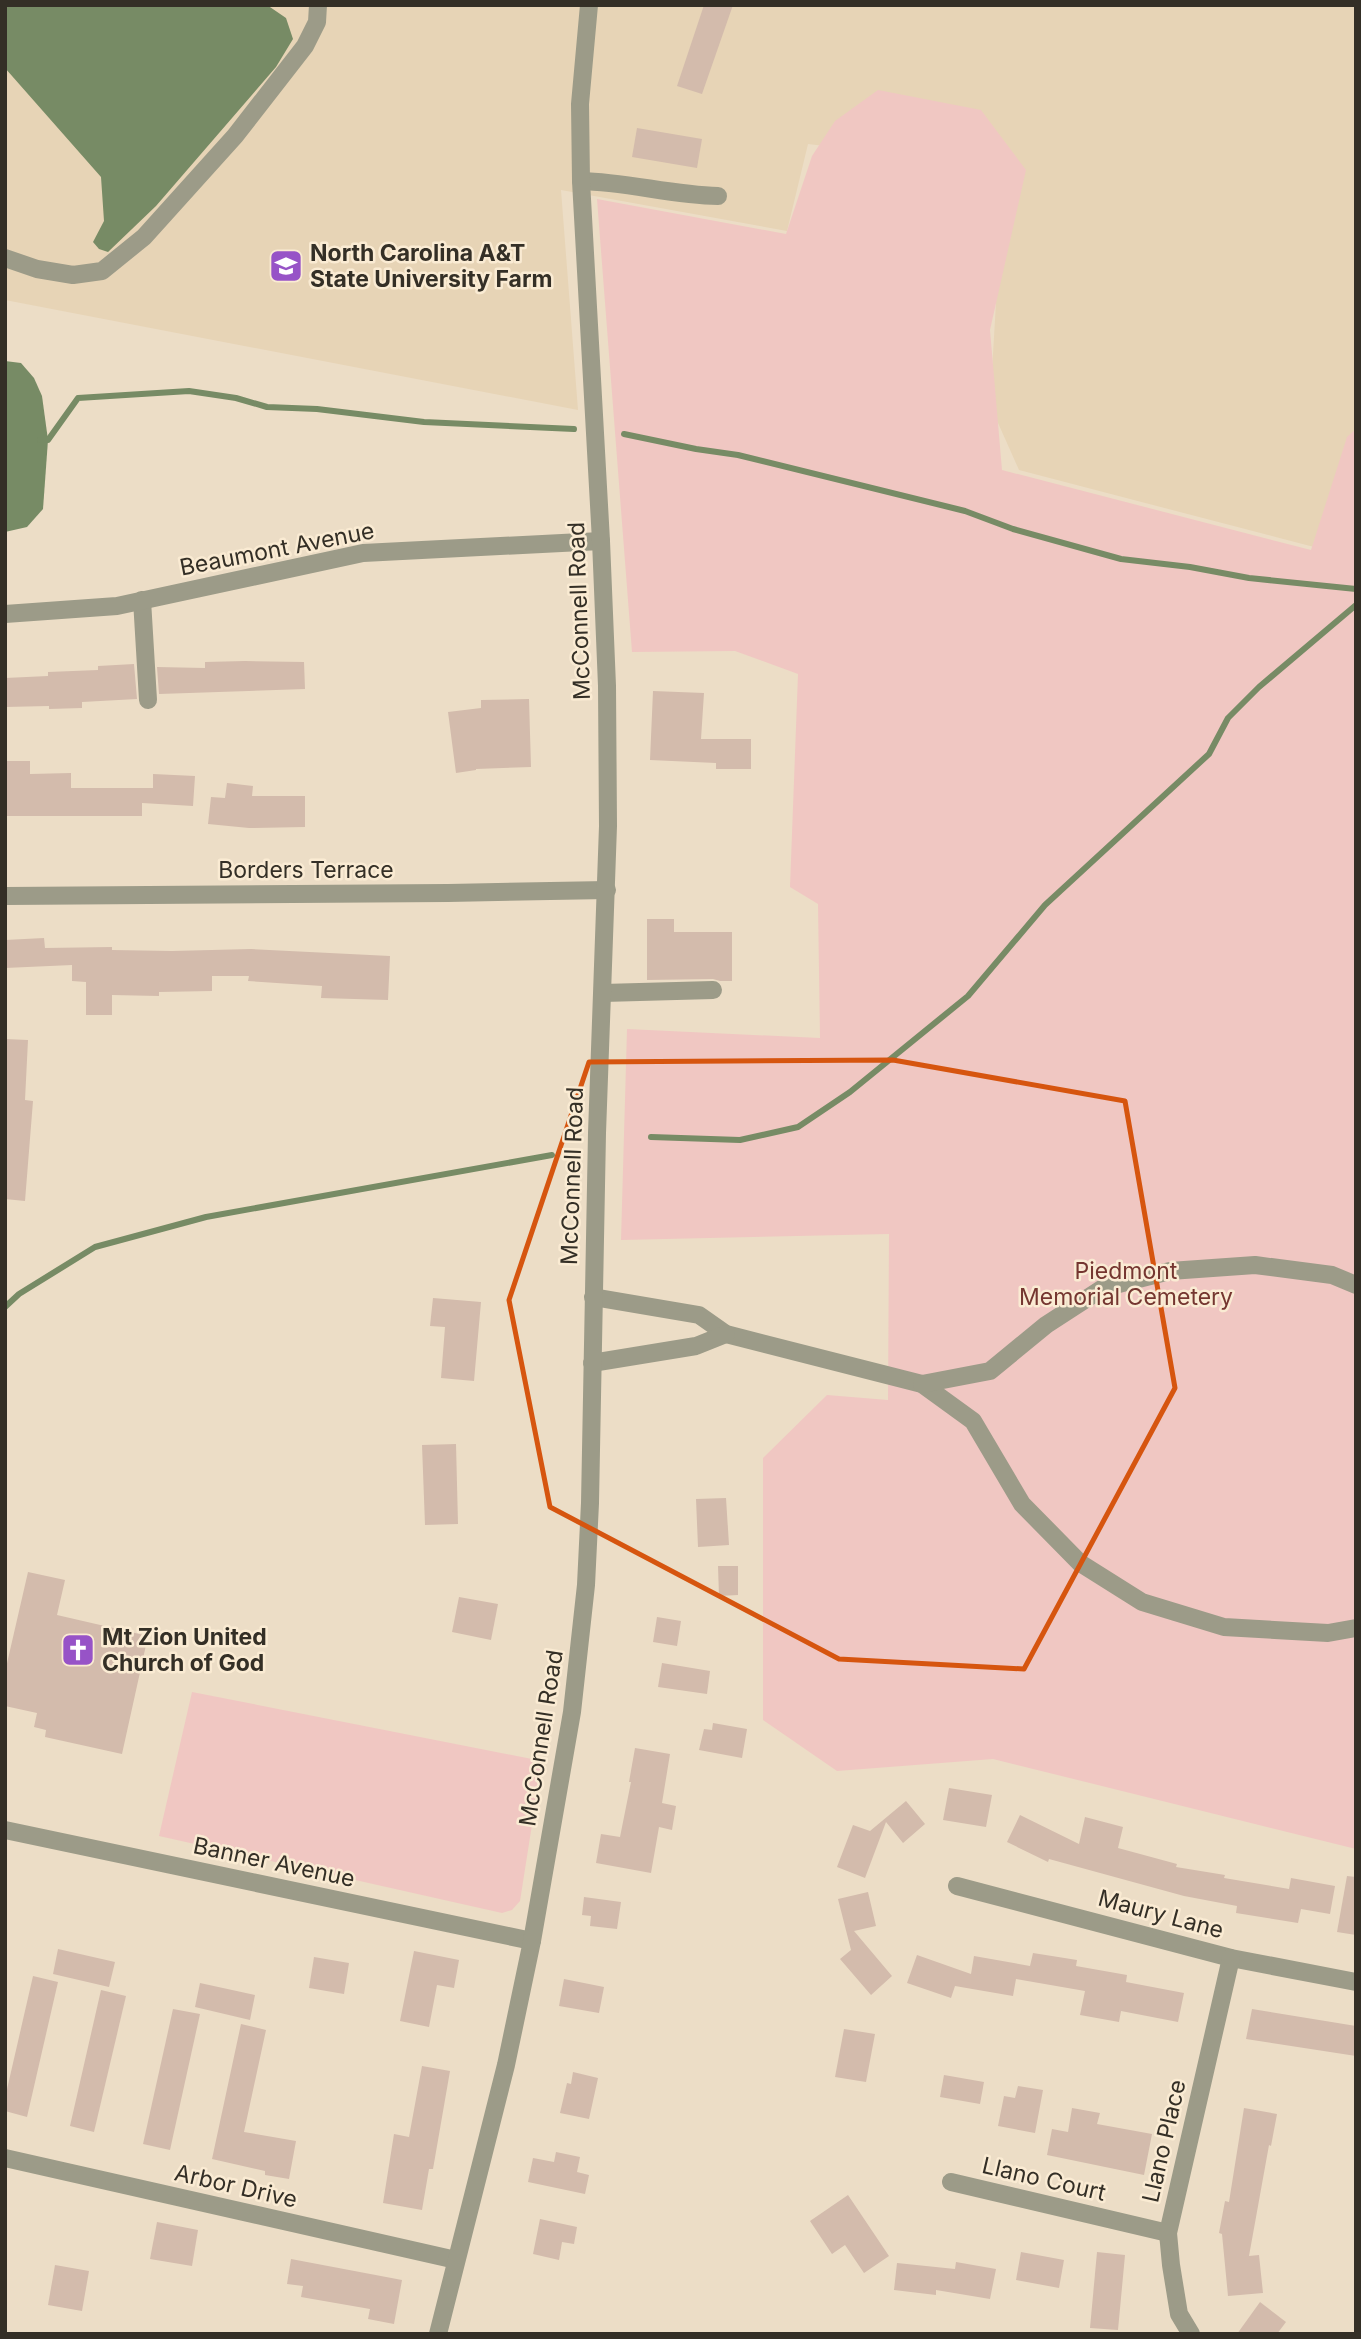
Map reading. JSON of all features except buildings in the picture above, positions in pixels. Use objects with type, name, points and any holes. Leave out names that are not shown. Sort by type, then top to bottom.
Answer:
[{"type":"street","points":[[5,258],[37,269],[72,275],[102,271],[144,237],[235,136],[305,46],[317,22],[318,5]]},
{"type":"street","name":"McConnell Road","points":[[438,2334],[506,2065],[533,1941],[579,1656],[589,1516],[597,1133],[607,890],[607,686],[581,181],[580,104],[589,5]]},
{"type":"street","points":[[581,181],[612,182],[689,195],[718,196]]},
{"type":"street","name":"Beaumont Avenue","points":[[5,614],[117,606],[363,553],[601,541]]},
{"type":"street","points":[[142,600],[148,700]]},
{"type":"street","name":"Borders Terrace","points":[[5,896],[448,894],[607,890]]},
{"type":"street","points":[[603,993],[713,990]]},
{"type":"street","points":[[922,1384],[990,1371],[1046,1325],[1103,1288],[1170,1271],[1255,1265],[1332,1275],[1356,1285]]},
{"type":"street","points":[[593,1297],[699,1314],[726,1334],[922,1384],[973,1421],[1022,1504],[1080,1563],[1142,1602],[1224,1627],[1328,1633],[1356,1628]]},
{"type":"street","points":[[592,1363],[696,1346],[726,1334]]},
{"type":"street","name":"Banner Avenue","points":[[5,1830],[533,1941]]},
{"type":"street","name":"Maury Lane","points":[[957,1886],[1231,1958],[1356,1982]]},
{"type":"street","name":"Llano Place","points":[[1191,2334],[1179,2314],[1168,2233],[1231,1958]]},
{"type":"street","name":"Arbor Drive","points":[[5,2158],[456,2260]]},
{"type":"street","name":"Llano Court","points":[[951,2182],[1168,2233]]},
{"type":"highlighted area","points":[[893,1060],[1125,1101],[1175,1388],[1024,1669],[839,1659],[550,1507],[509,1300],[589,1062]]},
{"type":"shaded area","name":"North Carolina A&T State University Farm","points":[[5,5],[1356,5],[1356,558],[1019,470],[990,405],[1004,167],[808,144],[787,231],[561,190],[578,410],[5,300]]},
{"type":"shaded area","points":[[5,5],[267,5],[286,18],[293,39],[276,67],[156,206],[108,252],[99,249],[93,242],[104,221],[101,177],[5,68]]},
{"type":"shaded area","points":[[5,361],[21,363],[34,378],[42,396],[48,440],[43,509],[27,527],[5,532]]},
{"type":"green space","name":"Piedmont Memorial Cemetery","points":[[878,90],[981,110],[1026,170],[990,330],[1002,470],[1311,550],[1347,437],[1356,429],[1356,1849],[993,1759],[837,1771],[763,1720],[763,1458],[827,1395],[888,1400],[889,1234],[621,1240],[627,1029],[820,1038],[818,904],[790,887],[798,674],[735,651],[632,652],[597,199],[786,234],[812,156],[835,121]]},
{"type":"green space","points":[[192,1692],[542,1761],[520,1901],[512,1910],[502,1913],[159,1836]]},
{"type":"waterway","points":[[40,440],[48,440],[78,398],[189,391],[236,398],[267,407],[317,409],[424,422],[574,429]]},
{"type":"waterway","points":[[624,434],[738,455],[965,511],[1013,529],[1121,559],[1190,567],[1249,578],[1356,589]]},
{"type":"waterway","points":[[651,1137],[740,1140],[798,1127],[850,1092],[968,996],[1045,905],[1209,754],[1228,718],[1259,687],[1356,605]]},
{"type":"waterway","points":[[5,1307],[19,1294],[95,1247],[206,1217],[552,1155]]},
{"type":"place","name":"North Carolina A&T State University Farm","points":[[286,266]]},
{"type":"place","name":"Mt Zion United Church of God","points":[[78,1650]]}]
